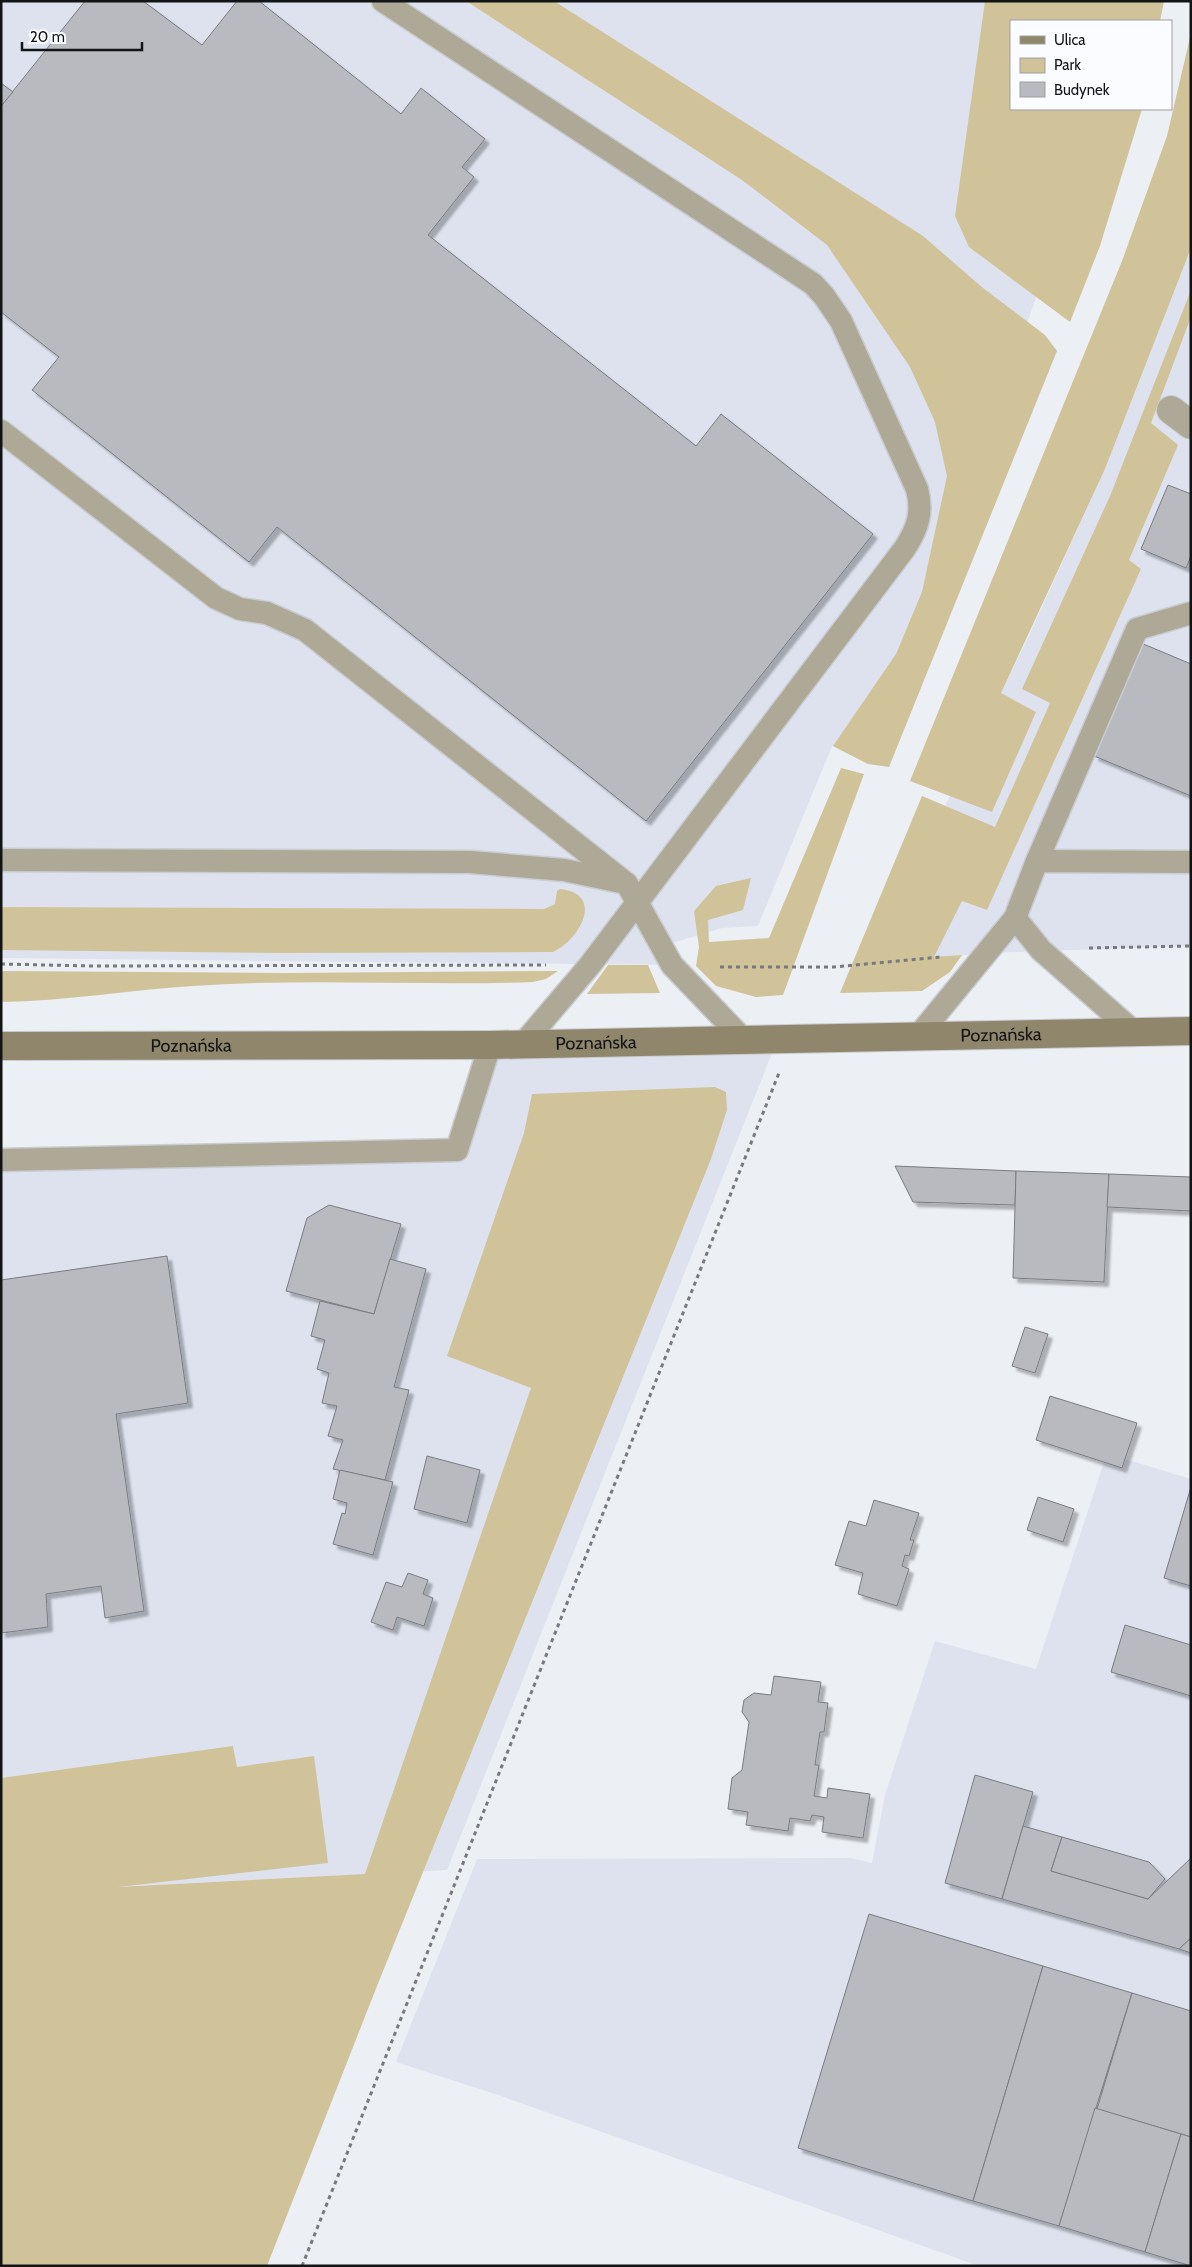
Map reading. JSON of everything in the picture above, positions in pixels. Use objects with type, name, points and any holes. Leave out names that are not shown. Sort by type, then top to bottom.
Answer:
[{"type":"main road","name":"Poznańska","points":[[1,1046],[490,1045],[793,1037],[1191,1031]]},
{"type":"lane","points":[[383,1],[813,284],[824,296],[841,321],[917,488],[920,502],[920,518],[914,534],[632,893],[590,965],[523,1044]]},
{"type":"lane","points":[[1,431],[119,525],[216,598],[240,609],[267,613],[305,630],[632,893],[672,965],[743,1039]]},
{"type":"lane","points":[[919,1035],[1015,918],[1036,861],[1137,629],[1191,613]]},
{"type":"lane","points":[[1,860],[470,862],[564,870],[632,893]]},
{"type":"lane","points":[[1036,861],[1191,862]]},
{"type":"lane","points":[[1015,918],[1041,950],[1133,1031]]},
{"type":"lane","points":[[1,1160],[457,1150],[490,1045]]},
{"type":"path","points":[[302,2266],[793,1037]]},
{"type":"shaded area","points":[[1,1],[1126,1],[1010,20],[1010,110],[1090,143],[1017,352],[868,764],[832,746],[758,926],[722,928],[662,946],[672,965],[1,958]]},
{"type":"shaded area","points":[[1191,248],[1191,946],[986,953],[867,964],[1025,644],[1105,469]]},
{"type":"shaded area","points":[[778,1038],[447,1870],[1,1893],[1,1160],[457,1150],[490,1045]]},
{"type":"shaded area","points":[[1125,1459],[1191,1479],[1191,2266],[979,2266],[501,2096],[396,2062],[477,1859],[851,1858],[872,1863],[885,1795],[935,1641],[1036,1669],[1104,1462]]},
{"type":"green space","points":[[466,1],[554,1],[923,236],[983,288],[1045,335],[1057,351],[889,767],[868,764],[833,746],[896,654],[922,592],[947,476],[935,422],[910,367],[827,245],[742,180]]},
{"type":"green space","points":[[985,1],[1164,1],[1160,20],[1010,20],[1010,110],[1142,110],[1100,246],[1070,322],[969,247],[955,216]]},
{"type":"green space","points":[[1191,33],[1191,248],[1105,469],[1001,693],[1036,712],[992,812],[910,781],[1122,261],[1167,136]]},
{"type":"green space","points":[[1191,290],[1191,317],[1151,423],[1178,445],[1129,560],[1141,569],[987,910],[962,901],[934,957],[962,955],[950,972],[922,991],[840,993],[922,796],[995,827],[1050,703],[1022,689],[1110,496]]},
{"type":"green space","points":[[841,768],[864,774],[783,995],[756,997],[716,986],[696,966],[699,947],[694,911],[716,886],[751,878],[743,910],[708,920],[709,942],[769,938]]},
{"type":"green space","points":[[560,889],[574,893],[582,899],[585,908],[584,918],[572,938],[553,952],[286,953],[1,950],[1,907],[544,909],[555,904],[557,891]]},
{"type":"green space","points":[[608,965],[648,965],[660,993],[587,994]]},
{"type":"green space","points":[[1,971],[286,973],[558,971],[546,979],[533,982],[235,984],[169,988],[49,1000],[1,1002]]},
{"type":"green space","points":[[715,1087],[726,1092],[727,1110],[711,1159],[377,1986],[267,2266],[1,2266],[1,1778],[233,1746],[237,1767],[314,1756],[328,1863],[118,1887],[365,1874],[531,1388],[447,1356],[524,1133],[532,1094]]},
{"type":"building","points":[[85,1],[143,1],[202,45],[237,1],[259,1],[401,114],[421,88],[485,139],[462,167],[474,177],[428,235],[696,446],[721,414],[873,534],[646,821],[277,527],[249,562],[32,390],[59,357],[1,312],[1,106]]},
{"type":"building","points":[[1,83],[13,92],[1,106]]},
{"type":"building","points":[[1168,485],[1191,494],[1191,556],[1186,568],[1141,549]]},
{"type":"building","points":[[1141,643],[1191,664],[1191,796],[1094,756]]},
{"type":"building","points":[[895,1166],[1016,1171],[1015,1205],[913,1202]]},
{"type":"building","points":[[1016,1171],[1109,1174],[1104,1282],[1013,1278]]},
{"type":"building","points":[[1109,1174],[1191,1177],[1191,1211],[1107,1207]]},
{"type":"building","points":[[329,1205],[401,1224],[374,1314],[286,1291],[307,1218]]},
{"type":"building","points":[[167,1256],[188,1403],[116,1414],[144,1611],[105,1618],[101,1586],[46,1594],[48,1627],[1,1633],[1,1280]]},
{"type":"building","points":[[390,1259],[426,1269],[394,1387],[409,1390],[385,1480],[333,1469],[343,1440],[328,1436],[337,1406],[322,1403],[329,1373],[317,1369],[325,1340],[311,1336],[320,1301],[374,1314]]},
{"type":"building","points":[[1025,1327],[1048,1334],[1035,1373],[1012,1366]]},
{"type":"building","points":[[1050,1396],[1137,1423],[1122,1468],[1036,1440]]},
{"type":"building","points":[[427,1456],[480,1470],[467,1523],[414,1509]]},
{"type":"building","points":[[340,1470],[393,1482],[373,1555],[333,1544],[342,1513],[345,1514],[347,1503],[333,1499]]},
{"type":"building","points":[[1191,1487],[1191,1586],[1164,1578]]},
{"type":"building","points":[[1038,1497],[1074,1509],[1063,1542],[1027,1530]]},
{"type":"building","points":[[874,1500],[919,1513],[910,1540],[914,1540],[909,1556],[905,1555],[902,1566],[909,1569],[897,1606],[858,1594],[863,1573],[835,1565],[849,1521],[866,1526]]},
{"type":"building","points":[[408,1573],[428,1580],[423,1594],[433,1598],[424,1626],[397,1617],[393,1630],[371,1622],[386,1582],[402,1587]]},
{"type":"building","points":[[1125,1625],[1191,1645],[1191,1696],[1111,1672]]},
{"type":"building","points":[[774,1676],[821,1682],[818,1702],[828,1703],[824,1732],[820,1732],[815,1765],[819,1765],[814,1796],[827,1798],[828,1788],[870,1794],[863,1838],[822,1832],[824,1817],[812,1815],[810,1821],[790,1818],[788,1831],[746,1825],[748,1812],[728,1809],[732,1778],[742,1770],[749,1722],[742,1712],[744,1700],[754,1693],[771,1695]]},
{"type":"building","points":[[975,1775],[1033,1792],[1002,1899],[945,1883]]},
{"type":"building","points":[[1023,1826],[1062,1837],[1051,1871],[1148,1899],[1191,1858],[1191,1938],[1179,1949],[1002,1899]]},
{"type":"building","points":[[1062,1837],[1149,1862],[1165,1879],[1148,1899],[1051,1871]]},
{"type":"building","points":[[869,1914],[1043,1966],[973,2201],[798,2148]]},
{"type":"building","points":[[1191,1938],[1191,1953],[1179,1949]]},
{"type":"building","points":[[1043,1966],[1132,1993],[1059,2226],[973,2201]]},
{"type":"building","points":[[1132,1993],[1191,2011],[1191,2137],[1097,2109]]},
{"type":"building","points":[[1095,2108],[1181,2134],[1145,2252],[1059,2226]]},
{"type":"building","points":[[1181,2134],[1191,2137],[1191,2266],[1145,2252]]}]
